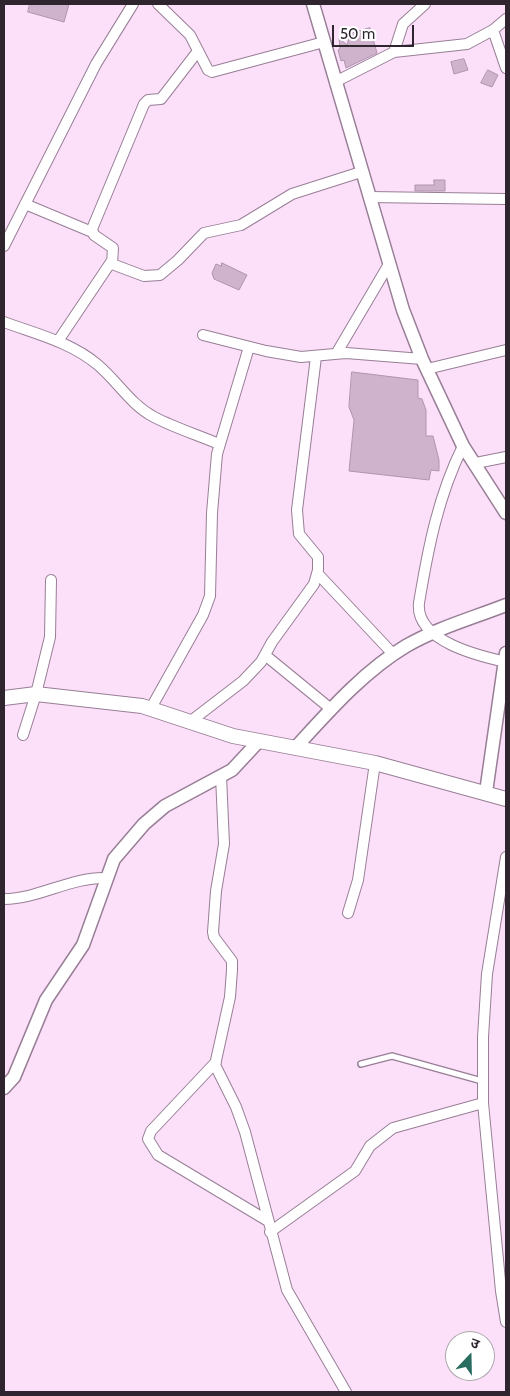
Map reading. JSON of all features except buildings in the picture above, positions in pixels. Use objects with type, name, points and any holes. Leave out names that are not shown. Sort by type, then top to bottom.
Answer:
[{"type":"main road","points":[[4,698],[36,694],[151,708],[233,736],[375,763],[506,799]]},
{"type":"street","points":[[4,246],[96,64],[133,4]]},
{"type":"street","points":[[158,4],[190,35],[212,72],[324,42]]},
{"type":"street","points":[[313,4],[389,264],[425,364],[463,446],[476,463],[506,513]]},
{"type":"street","points":[[394,52],[403,24],[425,4]]},
{"type":"street","points":[[335,82],[394,52],[467,44],[493,30],[506,19]]},
{"type":"street","points":[[493,30],[506,68]]},
{"type":"street","points":[[92,232],[144,104],[148,100],[161,99],[198,51]]},
{"type":"street","points":[[111,262],[134,273],[152,276],[160,275],[178,260],[204,233],[241,225],[292,194],[362,172]]},
{"type":"street","points":[[369,197],[506,196]]},
{"type":"street","points":[[26,204],[92,232],[112,246],[114,251],[111,262],[58,341]]},
{"type":"street","points":[[336,354],[389,264]]},
{"type":"street","points":[[4,322],[58,341],[92,360],[132,402],[154,417],[219,444]]},
{"type":"street","points":[[203,335],[293,356],[316,357],[336,354],[425,364],[506,350]]},
{"type":"street","points":[[151,708],[199,623],[210,596],[212,512],[219,444],[249,347]]},
{"type":"street","points":[[191,721],[243,680],[257,666],[311,589],[318,574],[318,557],[299,534],[297,510],[316,357]]},
{"type":"street","points":[[463,446],[452,468],[436,519],[419,606],[422,618],[433,632],[448,644],[506,659],[503,704],[486,792]]},
{"type":"street","points":[[476,463],[506,458]]},
{"type":"street","points":[[318,574],[393,654]]},
{"type":"street","points":[[23,735],[36,694],[51,624],[51,580]]},
{"type":"street","points":[[296,748],[331,708],[393,654],[433,632],[506,605]]},
{"type":"street","points":[[265,655],[331,708]]},
{"type":"street","points":[[4,1088],[14,1077],[46,1000],[83,945],[114,859],[150,818],[173,801],[236,767],[259,741]]},
{"type":"street","points":[[348,913],[358,880],[375,763]]},
{"type":"street","points":[[221,776],[224,844],[216,891],[213,932],[214,937],[232,962],[230,997],[216,1062],[151,1131],[148,1139],[158,1155],[268,1221]]},
{"type":"street","points":[[506,857],[485,989],[483,1081],[483,1103],[501,1291],[506,1322]]},
{"type":"street","points":[[4,899],[20,899],[88,878],[106,878]]},
{"type":"street","points":[[216,1062],[245,1132],[270,1232],[287,1290],[346,1392]]},
{"type":"street","points":[[270,1232],[355,1171],[370,1146],[393,1128],[483,1103]]},
{"type":"lane","points":[[361,1064],[392,1056],[483,1081]]}]
